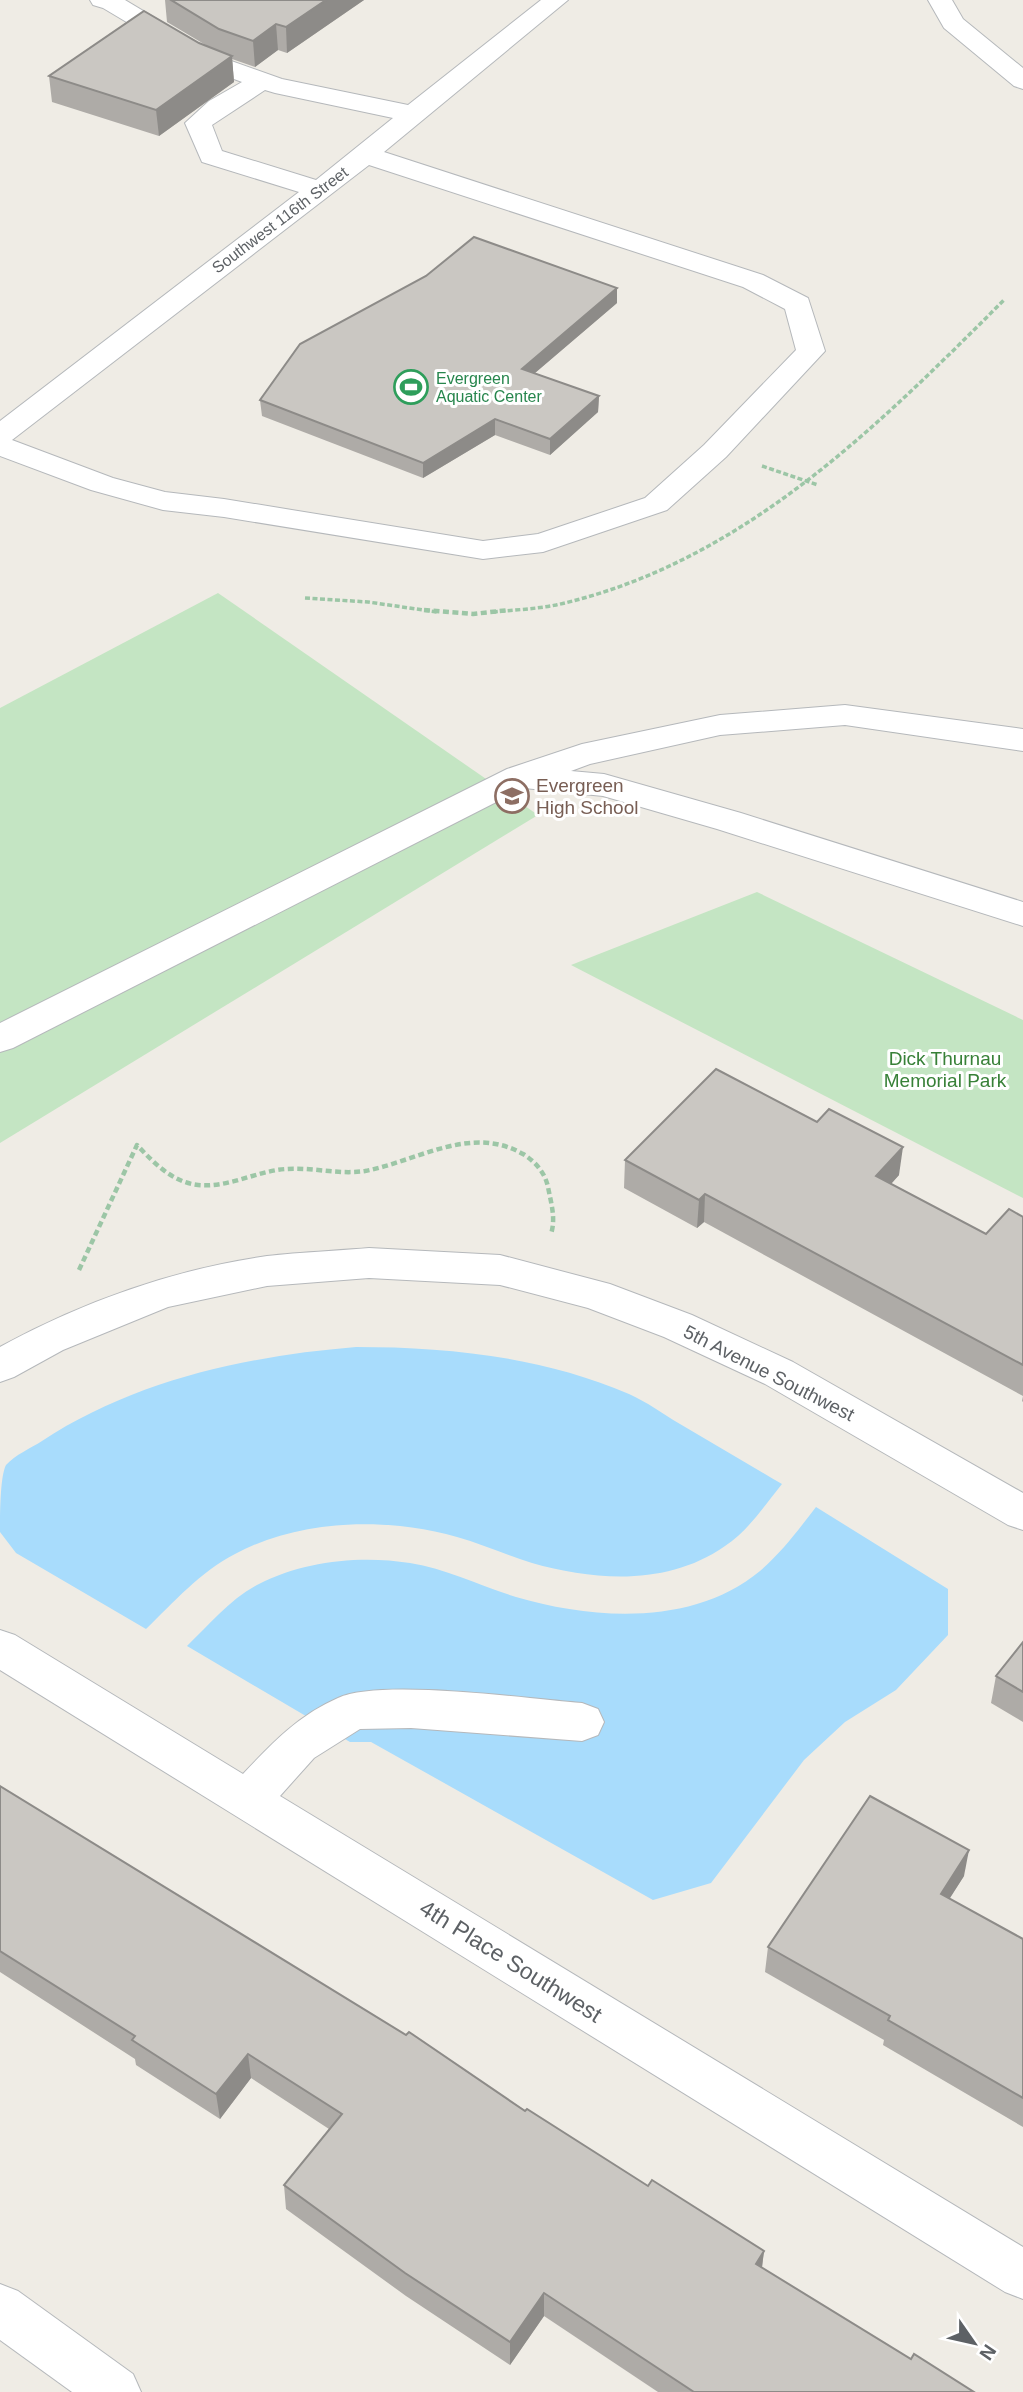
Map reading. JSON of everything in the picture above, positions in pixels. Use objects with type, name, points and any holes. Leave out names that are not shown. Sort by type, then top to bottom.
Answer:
[{"type":"street","points":[[102,0],[112,3],[211,62],[263,81],[413,114]]},
{"type":"street","name":"Southwest 116th Street","points":[[0,435],[365,155],[556,0]]},
{"type":"street","points":[[940,0],[953,23],[1023,81]]},
{"type":"street","points":[[263,81],[218,107],[198,123],[211,156],[320,190]]},
{"type":"street","points":[[0,446],[102,484],[163,500],[483,550],[543,543],[656,504],[715,451],[811,351],[798,304],[753,281],[365,155]]},
{"type":"street","points":[[0,1039],[519,777],[582,755],[720,725],[845,715],[1023,740]]},
{"type":"street","points":[[519,777],[604,785],[729,821],[1023,914]]},
{"type":"street","name":"5th Avenue Southwest","points":[[0,1366],[49,1339],[161,1294],[267,1271],[369,1263],[515,1274],[596,1295],[678,1326],[779,1373],[1023,1513]]},
{"type":"street","name":"4th Place Southwest","points":[[0,1648],[1023,2275]]},
{"type":"street","points":[[248,1800],[298,1745],[352,1711],[411,1709],[582,1722]]},
{"type":"street","points":[[0,2309],[116,2392]]},
{"type":"path","points":[[305,598],[352,600],[471,614],[531,610],[607,591],[668,570],[723,542],[808,481],[914,391],[1004,300]]},
{"type":"path","points":[[49,1339],[137,1145],[170,1175],[197,1185],[240,1181],[284,1169],[341,1173],[413,1159],[461,1141],[502,1143],[520,1151],[537,1164],[547,1179],[554,1225],[515,1274]]},
{"type":"green space","points":[[218,593],[538,815],[0,1143],[0,708]]},
{"type":"green space","name":"Dick Thurnau Memorial Park","points":[[757,892],[1023,1020],[1023,1198],[571,965]]},
{"type":"water","points":[[356,1347],[461,1352],[529,1363],[596,1381],[642,1401],[782,1484],[749,1525],[725,1546],[703,1559],[656,1574],[581,1574],[532,1563],[457,1537],[402,1526],[344,1525],[287,1534],[260,1542],[222,1561],[188,1588],[146,1629],[16,1553],[0,1532],[1,1487],[6,1465],[18,1455],[78,1420],[115,1402],[193,1374],[274,1357]]},
{"type":"water","points":[[816,1507],[948,1589],[948,1635],[896,1690],[845,1722],[804,1760],[711,1883],[653,1900],[371,1742],[350,1742],[187,1646],[230,1604],[259,1584],[313,1565],[352,1560],[391,1561],[424,1566],[516,1597],[578,1610],[642,1613],[674,1609],[705,1602],[734,1589],[760,1571],[783,1548]]},
{"type":"building","points":[[171,0],[326,0],[286,27],[276,24],[253,41],[219,29]]},
{"type":"building","points":[[144,11],[199,43],[232,56],[156,110],[49,76]]},
{"type":"building","name":"Evergreen Aquatic Center","points":[[474,237],[617,288],[522,369],[599,396],[550,439],[495,419],[423,463],[260,400],[300,344],[426,276]]},
{"type":"building","points":[[716,1069],[817,1122],[829,1109],[903,1147],[876,1176],[986,1234],[1009,1209],[1023,1217],[1023,1365],[705,1194],[699,1200],[625,1160]]},
{"type":"building","points":[[1023,1642],[1023,1692],[996,1676]]},
{"type":"building","points":[[0,1786],[406,2035],[409,2032],[525,2111],[527,2109],[648,2186],[652,2180],[764,2251],[756,2264],[911,2359],[914,2354],[974,2392],[694,2392],[544,2293],[510,2342],[405,2273],[284,2185],[342,2114],[248,2054],[216,2094],[132,2040],[135,2036],[0,1951]]},
{"type":"building","points":[[870,1796],[969,1850],[941,1894],[1023,1939],[1023,2098],[888,2020],[890,2016],[768,1947]]},
{"type":"place","name":"Evergreen Aquatic Center","points":[[411,387]]},
{"type":"place","name":"Evergreen High School","points":[[512,796]]}]
